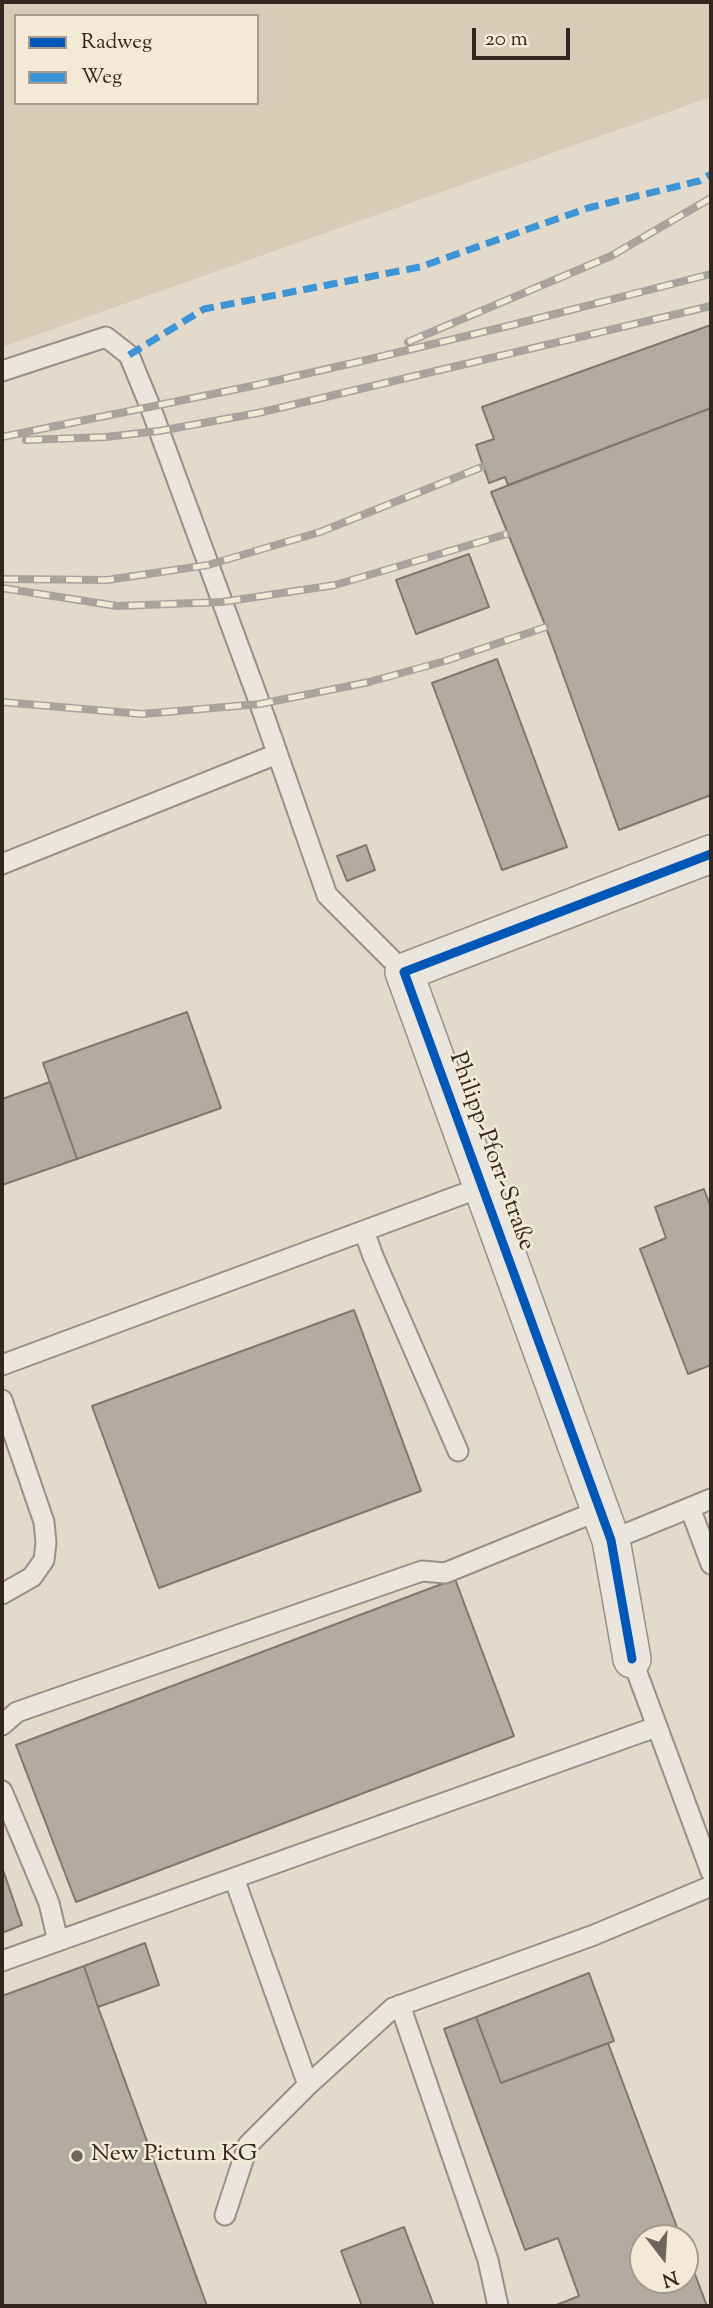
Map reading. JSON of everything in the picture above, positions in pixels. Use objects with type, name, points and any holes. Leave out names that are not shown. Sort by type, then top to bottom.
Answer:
[{"type":"street","points":[[404,972],[711,853]]},
{"type":"street","name":"Philipp-Pforr-Straße","points":[[404,972],[605,1525],[632,1659]]},
{"type":"lane","points":[[2,371],[106,337],[129,355],[150,406],[327,895],[404,972]]},
{"type":"lane","points":[[2,864],[277,754]]},
{"type":"lane","points":[[2,1365],[482,1187]]},
{"type":"lane","points":[[364,1231],[458,1451]]},
{"type":"lane","points":[[2,1400],[44,1522],[46,1544],[44,1560],[32,1577],[2,1594]]},
{"type":"lane","points":[[2,1725],[17,1712],[422,1571],[445,1573],[605,1525],[690,1508],[711,1499]]},
{"type":"lane","points":[[690,1508],[711,1564]]},
{"type":"lane","points":[[632,1659],[711,1872]]},
{"type":"lane","points":[[2,1961],[656,1727]]},
{"type":"lane","points":[[2,1791],[49,1903],[58,1941]]},
{"type":"lane","points":[[234,1878],[308,2085]]},
{"type":"lane","points":[[225,2215],[248,2146],[308,2085],[393,2008],[594,1934],[711,1886]]},
{"type":"lane","points":[[400,2006],[488,2260],[498,2306]]},
{"type":"shaded area","points":[[2,2],[711,2],[711,97],[2,347]]},
{"type":"building","points":[[711,325],[711,408],[508,485],[505,477],[489,483],[476,445],[494,439],[482,407]]},
{"type":"building","points":[[711,408],[711,795],[619,830],[546,627],[491,492]]},
{"type":"building","points":[[469,554],[489,607],[416,634],[396,580]]},
{"type":"building","points":[[497,659],[567,847],[502,870],[432,683]]},
{"type":"building","points":[[366,845],[375,870],[347,881],[337,856]]},
{"type":"building","points":[[187,1012],[221,1108],[77,1159],[43,1063]]},
{"type":"building","points":[[50,1082],[77,1159],[2,1185],[2,1099]]},
{"type":"building","points":[[704,1189],[711,1208],[711,1365],[688,1374],[640,1249],[666,1238],[655,1207]]},
{"type":"building","points":[[354,1310],[421,1491],[159,1588],[92,1406]]},
{"type":"building","points":[[455,1579],[514,1736],[76,1902],[16,1745]]},
{"type":"building","points":[[2,1867],[22,1925],[2,1933]]},
{"type":"building","points":[[145,1943],[159,1985],[98,2007],[84,1966]]},
{"type":"building","name":"New Pictum KG","points":[[84,1966],[207,2306],[2,2306],[2,1996]]},
{"type":"building","points":[[589,1973],[614,2041],[501,2083],[476,2017]]},
{"type":"building","points":[[476,2017],[501,2083],[608,2043],[676,2224],[629,2224],[629,2294],[699,2294],[699,2285],[707,2306],[554,2306],[579,2296],[558,2238],[525,2250],[444,2029]]},
{"type":"building","points":[[404,2227],[434,2306],[362,2306],[341,2251]]},
{"type":"railway","points":[[408,342],[611,256],[711,198]]},
{"type":"railway","points":[[2,437],[362,361],[711,274]]},
{"type":"railway","points":[[26,440],[105,437],[159,431],[258,413],[711,306]]},
{"type":"railway","points":[[2,579],[107,580],[208,565],[320,532],[482,467]]},
{"type":"railway","points":[[2,588],[117,606],[222,602],[335,585],[507,534]]},
{"type":"railway","points":[[2,702],[142,714],[260,704],[369,682],[445,661],[546,627]]},
{"type":"marked path","points":[[129,355],[204,309],[420,267],[588,208],[699,181],[711,174]]},
{"type":"cycle path","points":[[632,1659],[611,1540],[404,972],[711,854]]},
{"type":"place","name":"New Pictum KG","points":[[77,2156]]}]
